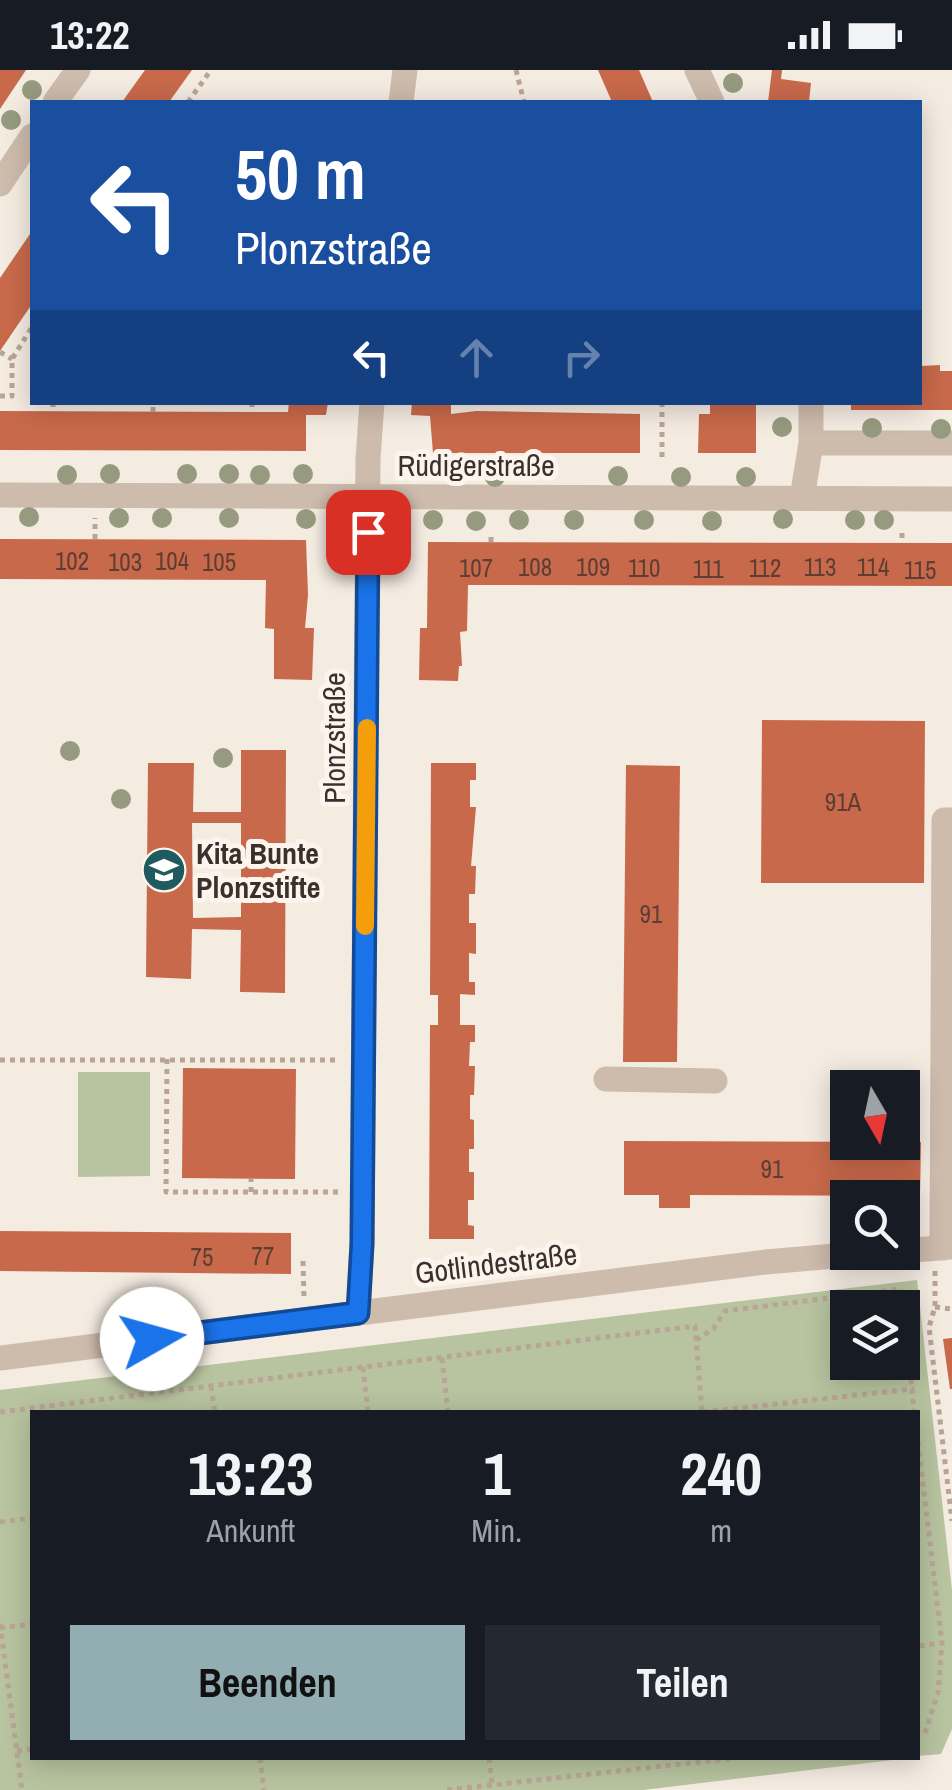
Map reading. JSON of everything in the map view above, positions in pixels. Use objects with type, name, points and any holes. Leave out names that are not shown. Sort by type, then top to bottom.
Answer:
[{"type":"street","points":[[57,100],[78,70]]},
{"type":"street","points":[[401,100],[405,70]]},
{"type":"street","points":[[697,70],[711,100]]},
{"type":"street","points":[[0,184],[30,139]]},
{"type":"street","name":"Plonzstraße","points":[[358,1313],[363,1192],[372,405]]},
{"type":"street","points":[[802,498],[811,443],[811,405]]},
{"type":"street","points":[[811,443],[952,443]]},
{"type":"street","name":"Rüdigerstraße","points":[[0,494],[952,499]]},
{"type":"street","points":[[943,1248],[944,820],[952,820]]},
{"type":"street","points":[[606,1079],[714,1081]]},
{"type":"street","name":"Gotlindestraße","points":[[0,1358],[830,1256]]},
{"type":"path","points":[[189,100],[210,70]]},
{"type":"path","points":[[516,70],[524,100]]},
{"type":"path","points":[[0,396],[12,396],[12,359],[30,330]]},
{"type":"path","points":[[23,342],[30,342]]},
{"type":"path","points":[[0,352],[12,359]]},
{"type":"path","points":[[54,405],[54,411]]},
{"type":"path","points":[[153,405],[153,412]]},
{"type":"path","points":[[252,405],[252,412]]},
{"type":"path","points":[[662,405],[662,460]]},
{"type":"path","points":[[490,542],[491,532]]},
{"type":"path","points":[[902,534],[902,544]]},
{"type":"path","points":[[167,1059],[166,1192],[363,1192]]},
{"type":"path","points":[[0,1060],[364,1061]]},
{"type":"path","points":[[251,1178],[251,1192]]},
{"type":"path","points":[[943,1248],[936,1307],[929,1327],[952,1521]]},
{"type":"path","points":[[303,1261],[304,1320]]},
{"type":"path","points":[[696,1340],[713,1328],[725,1311],[902,1289],[914,1410]]},
{"type":"path","points":[[936,1307],[952,1309]]},
{"type":"path","points":[[0,1412],[695,1326],[702,1410]]},
{"type":"path","points":[[442,1358],[448,1410]]},
{"type":"path","points":[[364,1367],[368,1410]]},
{"type":"path","points":[[211,1386],[215,1410]]},
{"type":"path","points":[[721,1410],[912,1390]]},
{"type":"path","points":[[920,1460],[942,1643],[938,1694],[925,1733]]},
{"type":"path","points":[[920,1514],[926,1513]]},
{"type":"path","points":[[0,1522],[30,1518]]},
{"type":"path","points":[[22,1790],[0,1627],[30,1624]]},
{"type":"path","points":[[920,1646],[942,1643]]},
{"type":"path","points":[[17,1751],[30,1749]]},
{"type":"path","points":[[260,1760],[264,1790]]},
{"type":"path","points":[[489,1760],[492,1785]]},
{"type":"path","points":[[446,1790],[703,1760]]},
{"type":"green space","points":[[78,1072],[150,1072],[150,1176],[78,1177]]},
{"type":"green space","points":[[917,1280],[918,1290],[834,1290]]},
{"type":"green space","points":[[830,1290],[830,1380],[920,1380],[920,1307],[952,1590],[952,1729],[941,1754],[920,1756],[920,1410],[30,1410],[30,1760],[892,1760],[643,1790],[0,1790],[0,1390]]},
{"type":"building","points":[[0,70],[26,70],[0,109]]},
{"type":"building","points":[[145,70],[192,70],[170,100],[123,100]]},
{"type":"building","points":[[598,70],[639,70],[652,100],[611,100]]},
{"type":"building","points":[[772,70],[782,70],[781,79],[811,83],[809,100],[768,100]]},
{"type":"building","points":[[30,234],[30,307],[0,351],[0,278]]},
{"type":"building","points":[[940,365],[940,371],[952,371],[952,410],[851,410],[851,405],[922,405],[922,366]]},
{"type":"building","points":[[289,405],[328,405],[326,415],[306,415],[306,451],[0,450],[0,411],[288,412]]},
{"type":"building","points":[[412,405],[451,405],[451,414],[640,414],[640,453],[433,453],[430,416],[411,415]]},
{"type":"building","points":[[710,405],[756,405],[756,453],[698,453],[699,414],[710,414]]},
{"type":"building","points":[[0,539],[306,540],[305,628],[314,628],[312,680],[274,679],[274,629],[265,628],[266,580],[0,579]]},
{"type":"building","points":[[428,542],[952,543],[952,586],[468,585],[467,631],[460,632],[462,666],[458,681],[419,680],[420,628],[427,628]]},
{"type":"building","points":[[762,720],[925,721],[924,883],[761,883]]},
{"type":"building","points":[[241,750],[286,750],[285,993],[240,992],[241,930],[192,929],[191,979],[146,977],[148,763],[194,763],[193,812],[241,812]],"holes":[[[192,823],[241,823],[241,917],[193,918]]]},
{"type":"building","points":[[431,763],[476,763],[476,780],[470,780],[470,807],[476,807],[471,866],[476,866],[475,894],[469,894],[469,923],[476,923],[476,954],[469,953],[469,982],[475,982],[475,995],[460,994],[460,1025],[475,1025],[469,1066],[475,1066],[474,1095],[470,1095],[474,1149],[469,1149],[474,1200],[468,1200],[468,1225],[474,1226],[474,1239],[429,1239],[430,1025],[438,1025],[438,995],[430,995]]},
{"type":"building","points":[[626,765],[680,766],[677,1062],[623,1062]]},
{"type":"building","points":[[183,1068],[296,1069],[295,1179],[182,1178]]},
{"type":"building","points":[[624,1141],[830,1142],[830,1160],[920,1160],[921,1142],[920,1196],[920,1180],[830,1180],[830,1196],[690,1195],[690,1208],[659,1208],[659,1195],[624,1195]]},
{"type":"building","points":[[0,1231],[291,1233],[291,1274],[0,1271]]},
{"type":"building","points":[[952,1338],[952,1389],[950,1389],[943,1339]]},
{"type":"slow traffic","points":[[365,926],[367,728]]},
{"type":"place","name":"Kita Bunte Plonzstifte","points":[[164,870]]},
{"type":"route","points":[[152,1339],[358,1313],[362,1244],[368,532]]}]
